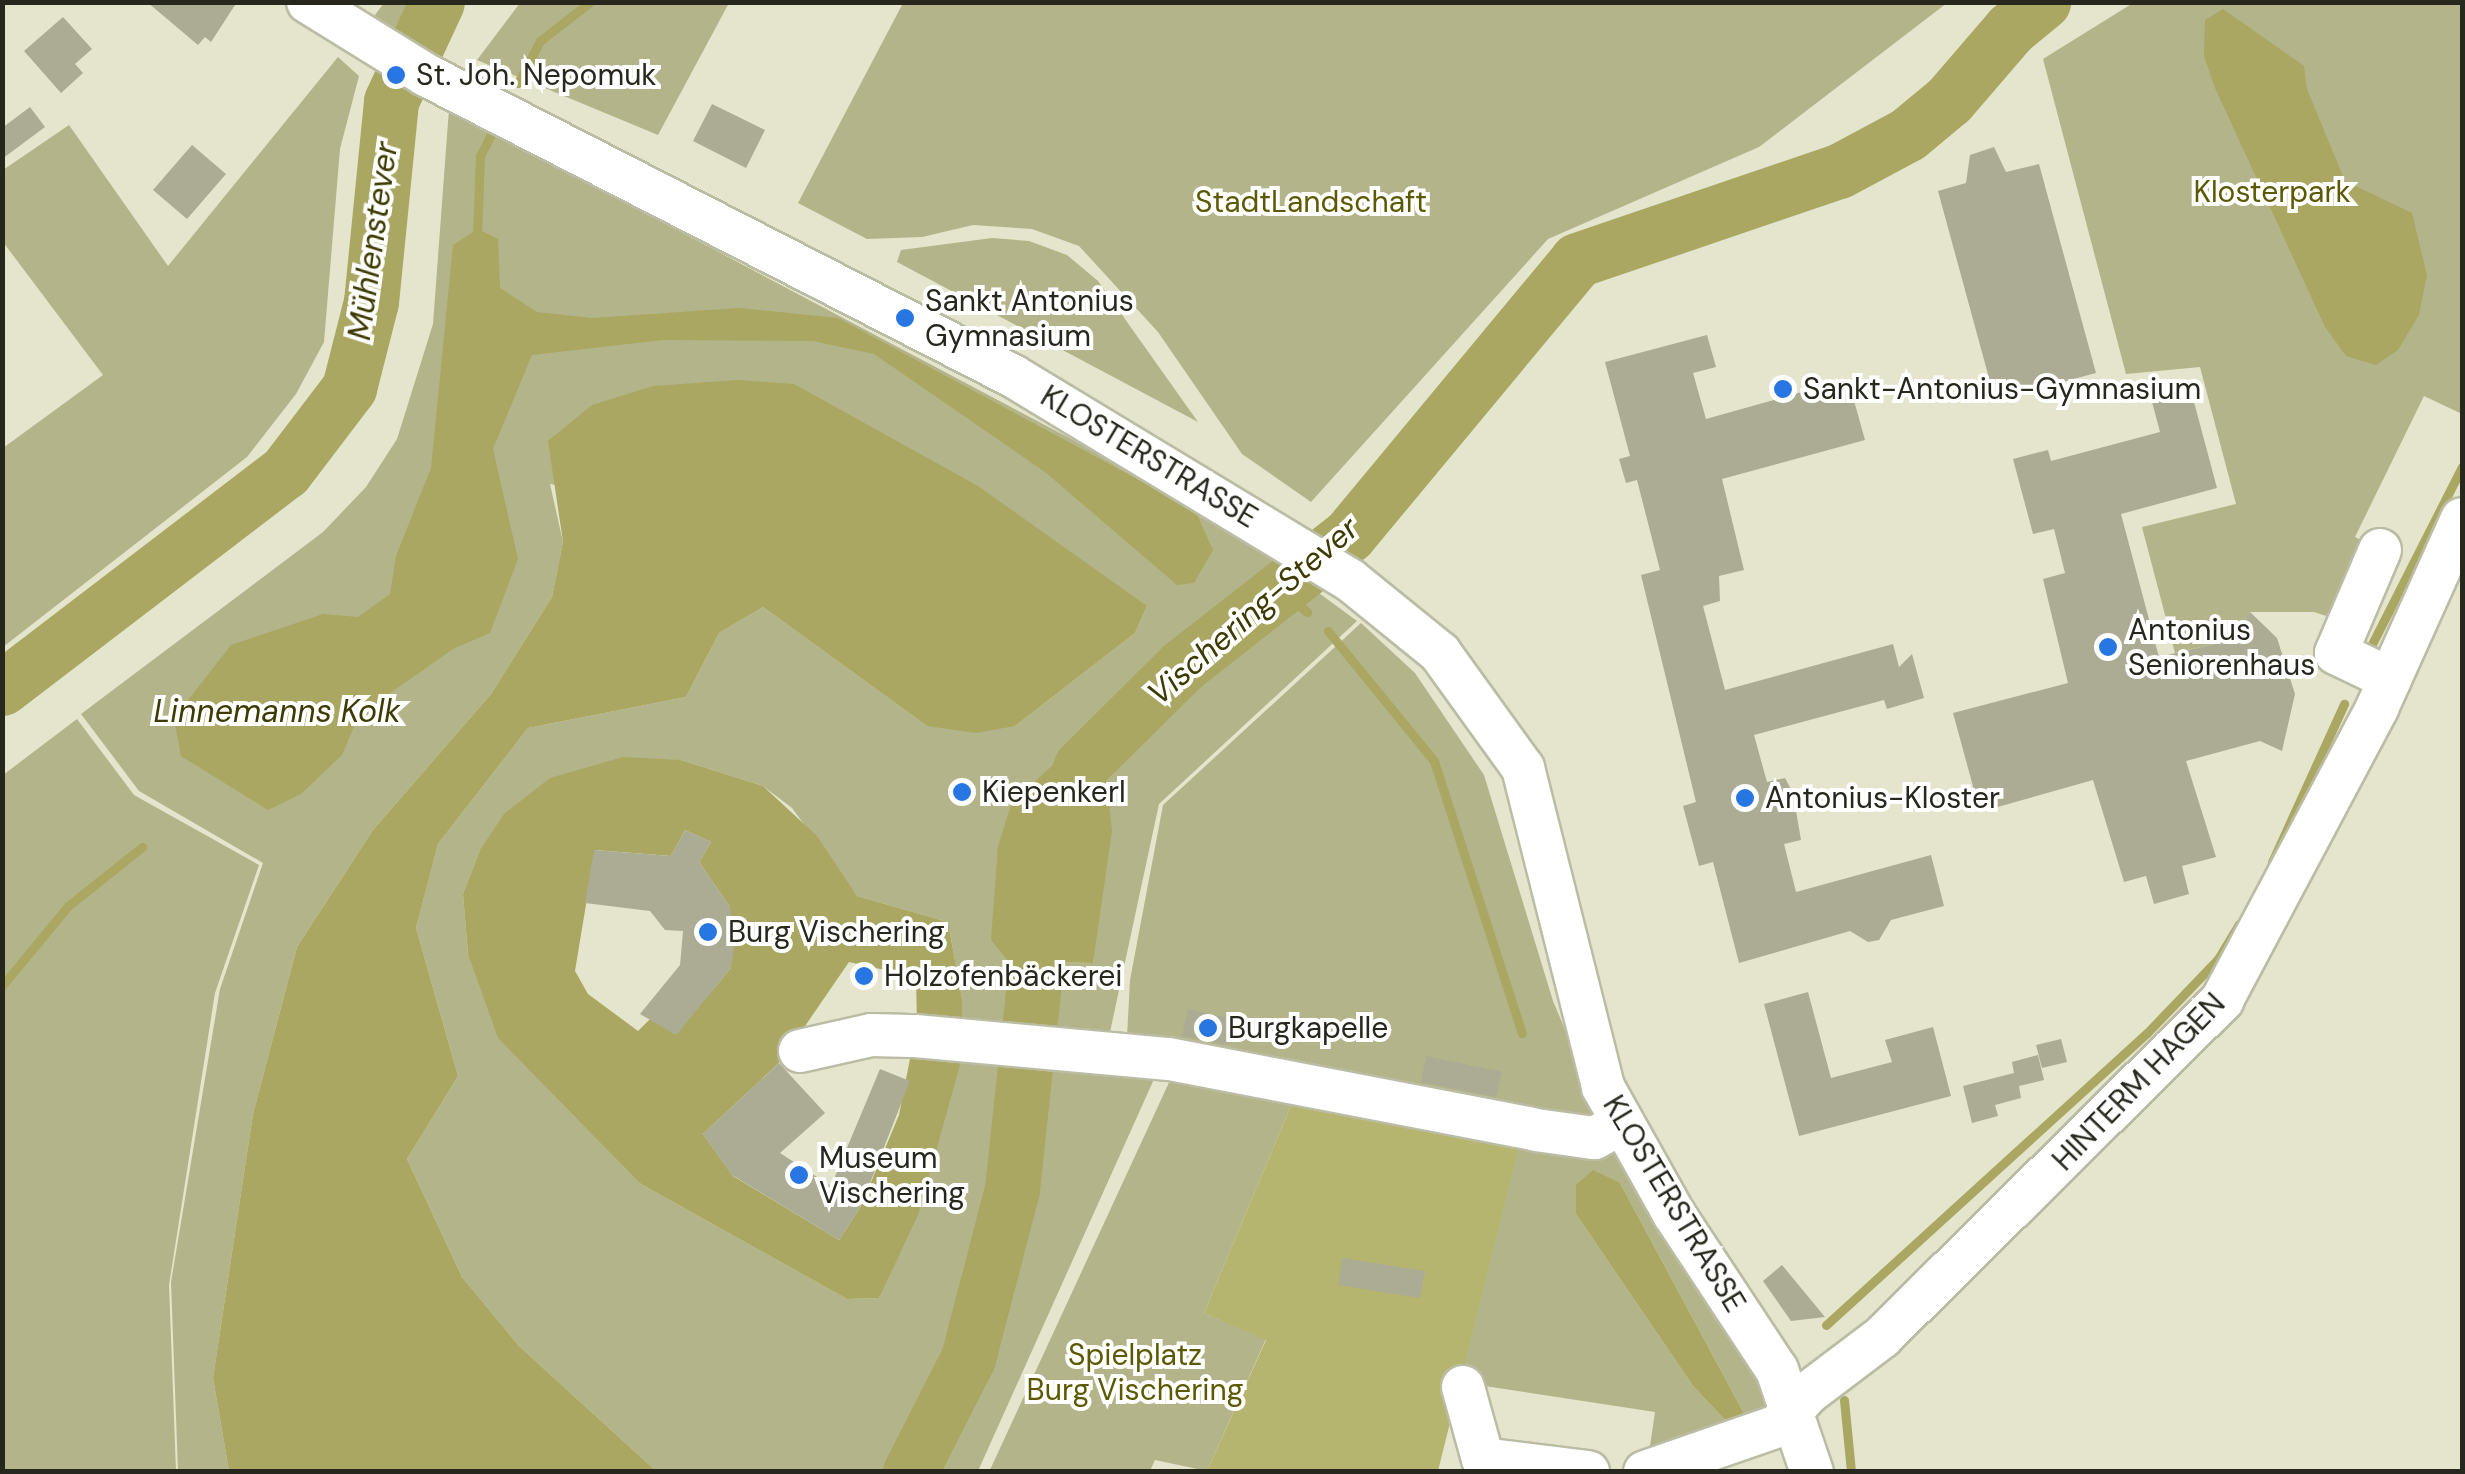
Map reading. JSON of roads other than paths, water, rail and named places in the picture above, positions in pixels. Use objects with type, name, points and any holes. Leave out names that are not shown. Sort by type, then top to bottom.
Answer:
[{"type":"street","name":"KLOSTERSTRASSE","points":[[308,2],[374,48],[1013,376],[1350,580],[1440,653],[1523,768],[1603,1087],[1621,1124],[1794,1408],[1812,1472]]},
{"type":"street","name":"HINTERM HAGEN","points":[[1645,1472],[1778,1426],[1794,1408],[1882,1337],[2222,1000],[2390,680],[2462,520]]},
{"type":"street","points":[[2380,550],[2336,653],[2390,680]]},
{"type":"street","points":[[800,1051],[871,1035],[914,1036],[1169,1059],[1594,1138],[1621,1124]]},
{"type":"street","points":[[1463,1388],[1484,1459],[1588,1472]]},
{"type":"water","points":[[2223,9],[2304,66],[2307,89],[2345,181],[2412,213],[2427,275],[2419,315],[2398,350],[2376,365],[2346,356],[2325,327],[2215,88],[2204,56],[2205,20]]},
{"type":"water","name":"Linnemanns Kolk","points":[[478,229],[498,239],[500,288],[537,312],[592,318],[739,308],[838,318],[1195,510],[1213,550],[1194,583],[1177,585],[1045,472],[874,354],[813,341],[663,340],[532,355],[493,449],[518,559],[490,633],[453,649],[359,715],[342,755],[301,794],[268,810],[181,756],[174,718],[231,645],[323,614],[358,617],[390,594],[396,556],[431,468],[453,245]]},
{"type":"water","points":[[738,380],[794,384],[978,486],[1147,606],[1135,633],[1015,726],[976,733],[927,726],[763,607],[719,633],[686,697],[528,728],[438,844],[416,928],[458,1076],[407,1159],[462,1277],[519,1346],[656,1471],[229,1471],[213,1378],[253,1114],[297,947],[373,830],[491,694],[552,597],[563,542],[548,441],[592,405],[653,386]]},
{"type":"water","points":[[623,757],[681,760],[763,786],[817,836],[857,896],[948,922],[962,999],[962,1058],[918,1215],[879,1298],[847,1299],[641,1184],[498,1038],[468,954],[463,894],[480,850],[504,814],[550,778]],"holes":[[[685,830],[711,842],[699,862],[730,907],[731,968],[676,1034],[650,1019],[638,1031],[588,994],[575,971],[595,850],[671,856]],[[849,962],[916,977],[917,1023],[899,1115],[861,1206],[839,1240],[733,1176],[703,1134],[781,1061]]]},
{"type":"water","points":[[1054,764],[1105,769],[1112,831],[1093,963],[1048,962],[1045,1001],[1009,998],[1015,969],[991,940],[998,846],[1012,802]]},
{"type":"water","points":[[1593,1170],[1620,1183],[1747,1419],[1728,1423],[1693,1386],[1576,1214],[1576,1185]]},
{"type":"waterway","name":"Mühlenstever","points":[[2,688],[285,472],[349,388],[371,302],[391,101],[437,2]]},
{"type":"waterway","points":[[518,83],[540,41],[590,2]]},
{"type":"waterway","name":"Vischering-Stever","points":[[1054,836],[1081,766],[1182,666],[1349,535],[1577,260],[1839,171],[1908,134],[1949,100],[2010,29],[2043,2]]},
{"type":"waterway","name":"Linnemanns Kolk","points":[[477,236],[480,156],[493,130]]},
{"type":"waterway","points":[[2370,648],[2462,467]]},
{"type":"waterway","points":[[1282,591],[1307,612]]},
{"type":"waterway","points":[[1328,631],[1434,761],[1522,1033]]},
{"type":"waterway","points":[[2272,862],[2344,704]]},
{"type":"waterway","points":[[2,986],[68,906],[142,847]]},
{"type":"waterway","points":[[1826,1325],[2147,1033],[2218,959],[2239,924]]},
{"type":"waterway","name":"Vischering-Stever","points":[[910,1472],[968,1358],[1012,1189],[1040,926]]},
{"type":"waterway","points":[[1844,1400],[1851,1472]]},
{"type":"place","name":"St. Joh. Nepomuk","points":[[396,75]]},
{"type":"place","name":"Sankt Antonius Gymnasium","points":[[905,318]]},
{"type":"place","name":"Sankt-Antonius-Gymnasium","points":[[1783,389]]},
{"type":"place","name":"Antonius Seniorenhaus","points":[[2108,647]]},
{"type":"place","name":"Kiepenkerl","points":[[962,792]]},
{"type":"place","name":"Antonius-Kloster","points":[[1745,798]]},
{"type":"place","name":"Burg Vischering","points":[[708,932]]},
{"type":"place","name":"Holzofenbäckerei","points":[[864,976]]},
{"type":"place","name":"Burgkapelle","points":[[1208,1028]]},
{"type":"place","name":"Museum Vischering","points":[[799,1175]]},
{"type":"park label","name":"Klosterpark","points":[[2272,192]]},
{"type":"park label","name":"StadtLandschaft","points":[[1311,202]]},
{"type":"park label","name":"Spielplatz Burg Vischering","points":[[1135,1372]]}]
